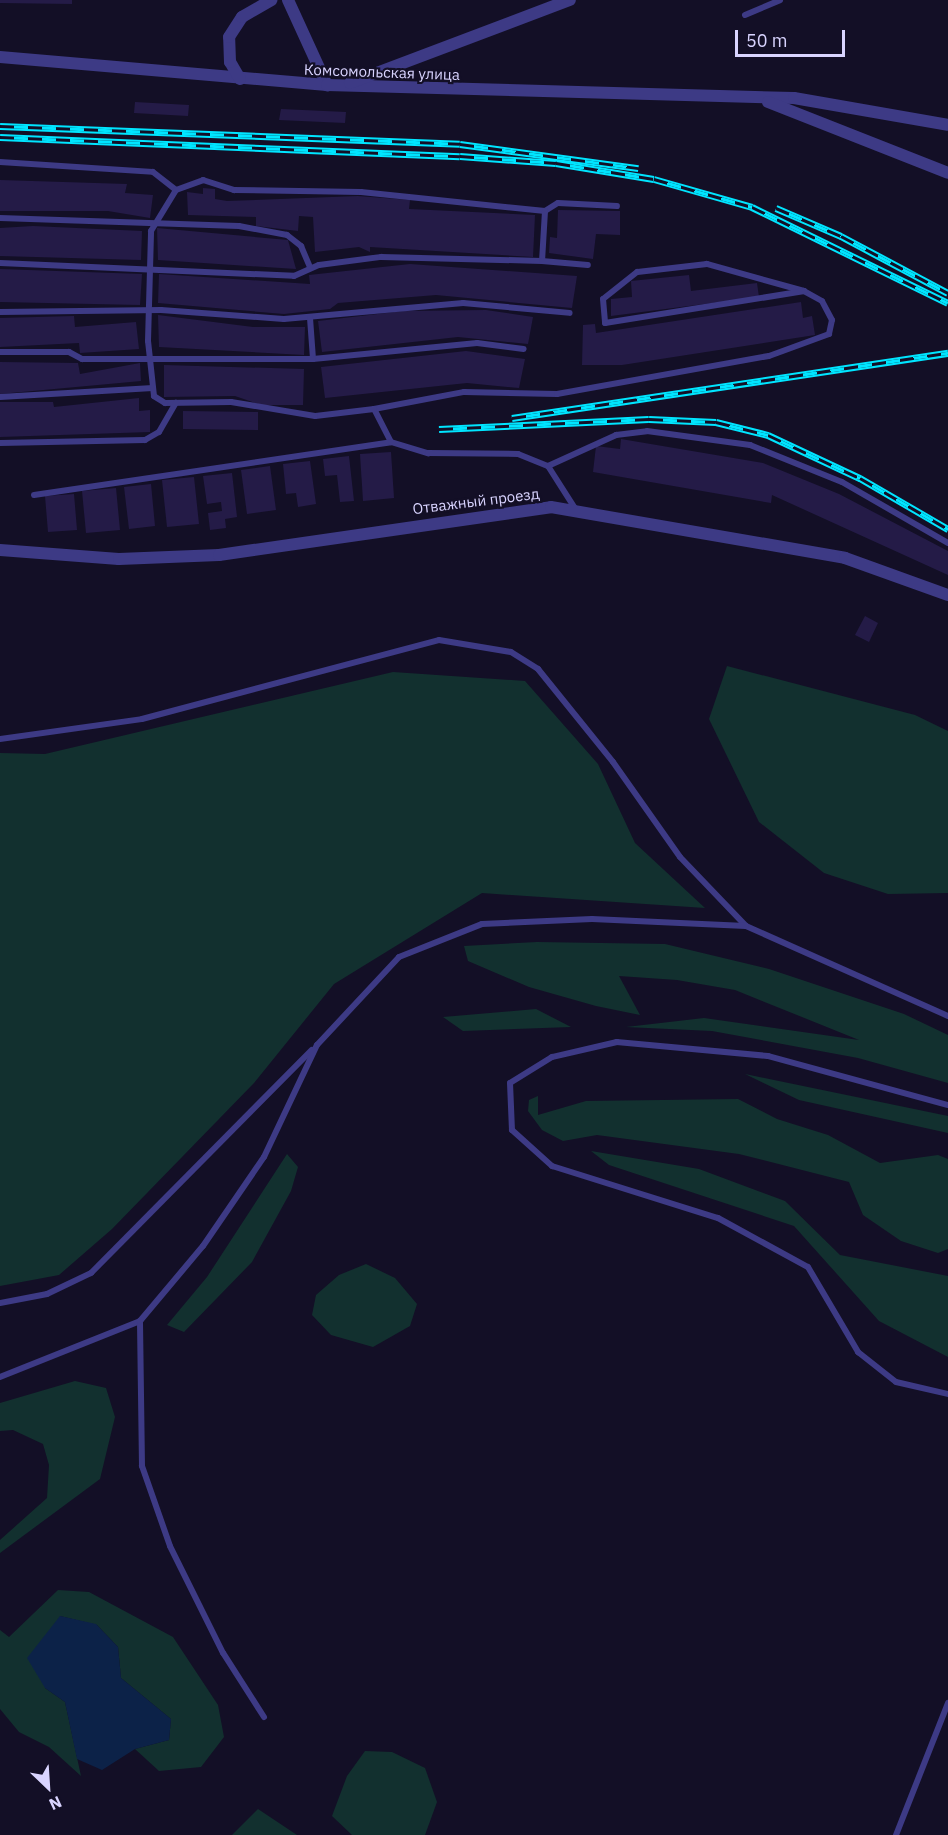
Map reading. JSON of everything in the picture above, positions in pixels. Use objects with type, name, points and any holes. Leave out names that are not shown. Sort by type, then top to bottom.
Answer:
[{"type":"street","points":[[240,79],[230,62],[229,37],[242,17],[272,0]]},
{"type":"street","points":[[288,0],[327,86]]},
{"type":"street","points":[[342,86],[570,0]]},
{"type":"street","name":"Комсомольская улица","points":[[0,57],[327,86],[764,101]]},
{"type":"street","points":[[764,101],[794,99],[948,125]]},
{"type":"street","points":[[764,101],[948,172]]},
{"type":"street","name":"Отважный проезд","points":[[0,550],[118,559],[219,555],[551,507],[845,558],[948,595]]},
{"type":"lane","points":[[745,15],[780,0]]},
{"type":"lane","points":[[0,162],[153,172],[176,190]]},
{"type":"lane","points":[[617,206],[558,203],[545,211],[361,192],[234,190],[203,180],[176,190],[156,222],[151,267],[149,356],[153,388],[165,403],[231,402],[315,416],[374,409],[464,392],[557,394],[769,356],[829,334],[832,320],[822,301],[804,291],[707,264],[637,272],[603,299],[601,316],[605,323],[804,291]]},
{"type":"lane","points":[[543,261],[545,211]]},
{"type":"lane","points":[[0,218],[239,226],[287,235],[301,246],[310,267]]},
{"type":"lane","points":[[0,262],[151,267],[294,276],[310,267],[381,257],[543,261],[588,265]]},
{"type":"lane","points":[[0,312],[150,313],[310,318],[359,309],[463,303],[570,313]]},
{"type":"lane","points":[[310,318],[313,359]]},
{"type":"lane","points":[[0,352],[69,352],[82,359],[149,356],[313,359],[477,343],[524,349]]},
{"type":"lane","points":[[0,397],[153,388]]},
{"type":"lane","points":[[0,443],[145,440],[159,432],[176,403]]},
{"type":"lane","points":[[374,409],[391,442]]},
{"type":"lane","points":[[548,466],[616,435],[647,430],[750,445],[842,482],[948,543]]},
{"type":"lane","points":[[34,495],[391,442],[428,453],[518,454],[548,466],[576,511]]},
{"type":"lane","points":[[0,739],[142,719],[439,640],[512,652],[538,669],[614,762],[680,857],[746,926]]},
{"type":"lane","points":[[0,1303],[47,1294],[91,1273],[317,1046],[399,957],[482,924],[592,919],[746,926],[948,1016]]},
{"type":"lane","points":[[948,1105],[768,1056],[617,1042],[552,1057],[510,1083],[512,1130],[552,1166],[717,1218],[808,1267],[858,1352],[896,1382],[948,1394]]},
{"type":"lane","points":[[0,1377],[140,1321],[203,1246],[264,1157],[317,1046]]},
{"type":"lane","points":[[140,1321],[142,1466],[170,1546],[223,1653],[264,1717]]},
{"type":"lane","points":[[896,1835],[948,1703]]},
{"type":"green space","points":[[727,666],[915,715],[948,731],[948,893],[888,894],[824,873],[759,822],[709,719]]},
{"type":"green space","points":[[393,672],[525,681],[598,764],[635,843],[705,908],[482,893],[334,984],[254,1083],[112,1229],[59,1275],[0,1286],[0,753],[45,754]]},
{"type":"green space","points":[[537,942],[665,944],[769,969],[904,1014],[948,1035],[948,1083],[858,1058],[712,1031],[626,1027],[704,1018],[859,1040],[735,990],[677,980],[619,976],[640,1015],[596,1006],[529,987],[468,961],[464,946]]},
{"type":"green space","points":[[536,1009],[571,1027],[463,1031],[443,1017]]},
{"type":"green space","points":[[745,1074],[948,1116],[948,1133],[799,1100]]},
{"type":"green space","points":[[538,1096],[538,1115],[586,1101],[738,1099],[777,1119],[828,1135],[880,1163],[938,1155],[948,1159],[948,1249],[938,1253],[901,1241],[863,1215],[849,1182],[739,1154],[597,1135],[563,1141],[542,1130],[528,1111],[529,1100]]},
{"type":"green space","points":[[591,1151],[699,1169],[785,1201],[840,1255],[948,1276],[948,1357],[879,1321],[794,1226],[609,1165]]},
{"type":"green space","points":[[287,1154],[298,1167],[291,1191],[252,1262],[184,1332],[167,1325],[207,1277]]},
{"type":"green space","points":[[366,1264],[395,1278],[417,1304],[410,1326],[373,1347],[331,1335],[312,1315],[316,1295],[339,1275]]},
{"type":"green space","points":[[75,1381],[106,1388],[115,1417],[100,1479],[0,1553],[0,1540],[47,1498],[49,1465],[43,1444],[13,1430],[0,1431],[0,1403]]},
{"type":"green space","points":[[58,1590],[89,1592],[173,1637],[218,1705],[224,1737],[201,1767],[159,1771],[135,1749],[169,1740],[171,1719],[121,1678],[118,1647],[97,1625],[60,1616],[45,1688],[65,1702],[81,1776],[49,1747],[19,1732],[0,1709],[0,1630],[9,1637]]},
{"type":"green space","points":[[365,1751],[392,1752],[425,1768],[437,1802],[425,1835],[352,1835],[332,1816],[347,1776]]},
{"type":"green space","points":[[258,1809],[297,1835],[232,1835]]},
{"type":"water","points":[[60,1616],[96,1624],[118,1647],[121,1678],[171,1719],[169,1740],[135,1749],[102,1770],[77,1759],[65,1702],[45,1688],[27,1658]]},
{"type":"building","points":[[0,0],[72,0],[72,4],[0,3]]},
{"type":"building","points":[[135,102],[189,105],[188,116],[134,113]]},
{"type":"building","points":[[281,109],[346,112],[345,123],[279,120]]},
{"type":"building","points":[[0,180],[127,184],[125,193],[153,195],[150,218],[108,211],[0,211]]},
{"type":"building","points":[[203,188],[215,189],[215,199],[227,201],[358,196],[410,200],[409,209],[535,215],[533,257],[370,247],[370,252],[359,247],[315,252],[313,217],[299,216],[298,231],[256,226],[256,217],[188,215],[187,192],[203,194]]},
{"type":"building","points":[[558,210],[620,211],[620,235],[596,234],[593,259],[549,253],[550,237],[557,238]]},
{"type":"building","points":[[33,226],[142,231],[141,260],[0,256],[0,228]]},
{"type":"building","points":[[157,228],[288,240],[296,269],[158,260]]},
{"type":"building","points":[[410,264],[577,276],[572,308],[436,295],[338,303],[330,309],[284,314],[158,303],[159,274],[310,284],[309,275]]},
{"type":"building","points":[[0,269],[142,274],[140,305],[0,302]]},
{"type":"building","points":[[689,275],[691,291],[757,283],[759,297],[611,316],[611,299],[632,297],[631,281]]},
{"type":"building","points":[[801,302],[803,318],[812,316],[815,335],[622,365],[582,365],[583,325],[595,324],[596,333]]},
{"type":"building","points":[[486,310],[533,317],[528,344],[458,337],[322,352],[318,321],[403,311]]},
{"type":"building","points":[[158,315],[253,327],[305,327],[304,355],[159,347]]},
{"type":"building","points":[[74,316],[75,327],[136,322],[139,349],[80,353],[79,343],[0,347],[0,318]]},
{"type":"building","points":[[466,351],[525,359],[519,388],[467,383],[325,398],[321,367]]},
{"type":"building","points":[[0,362],[78,363],[80,374],[140,363],[141,381],[0,394]]},
{"type":"building","points":[[164,365],[304,369],[303,405],[261,405],[235,396],[164,397]]},
{"type":"building","points":[[139,398],[139,411],[150,410],[150,432],[0,437],[0,402],[53,402],[54,407]]},
{"type":"building","points":[[183,411],[258,412],[258,430],[183,429]]},
{"type":"building","points":[[621,439],[763,463],[839,494],[948,551],[948,575],[772,495],[771,503],[593,472],[596,446],[620,449]]},
{"type":"building","points":[[391,452],[394,498],[363,501],[360,454]]},
{"type":"building","points":[[349,456],[354,501],[340,502],[337,475],[325,476],[323,459]]},
{"type":"building","points":[[310,461],[316,504],[298,507],[296,493],[286,494],[283,464]]},
{"type":"building","points":[[270,466],[276,510],[247,514],[241,470]]},
{"type":"building","points":[[232,473],[237,517],[225,519],[226,528],[210,530],[208,513],[222,511],[221,502],[207,504],[203,476]]},
{"type":"building","points":[[194,477],[199,524],[167,527],[162,480]]},
{"type":"building","points":[[151,484],[155,526],[129,529],[124,487]]},
{"type":"building","points":[[116,488],[120,530],[86,533],[82,491]]},
{"type":"building","points":[[74,494],[77,530],[48,532],[45,496]]},
{"type":"building","points":[[865,616],[878,623],[869,642],[855,635]]},
{"type":"railway","points":[[0,126],[460,144],[638,168]]},
{"type":"railway","points":[[0,137],[460,156],[556,163],[654,179],[752,207],[948,303]]},
{"type":"railway","points":[[776,208],[841,236],[948,293]]},
{"type":"railway","points":[[512,418],[948,353]]},
{"type":"railway","points":[[439,429],[649,419],[716,422],[768,435],[860,478],[948,529]]}]
